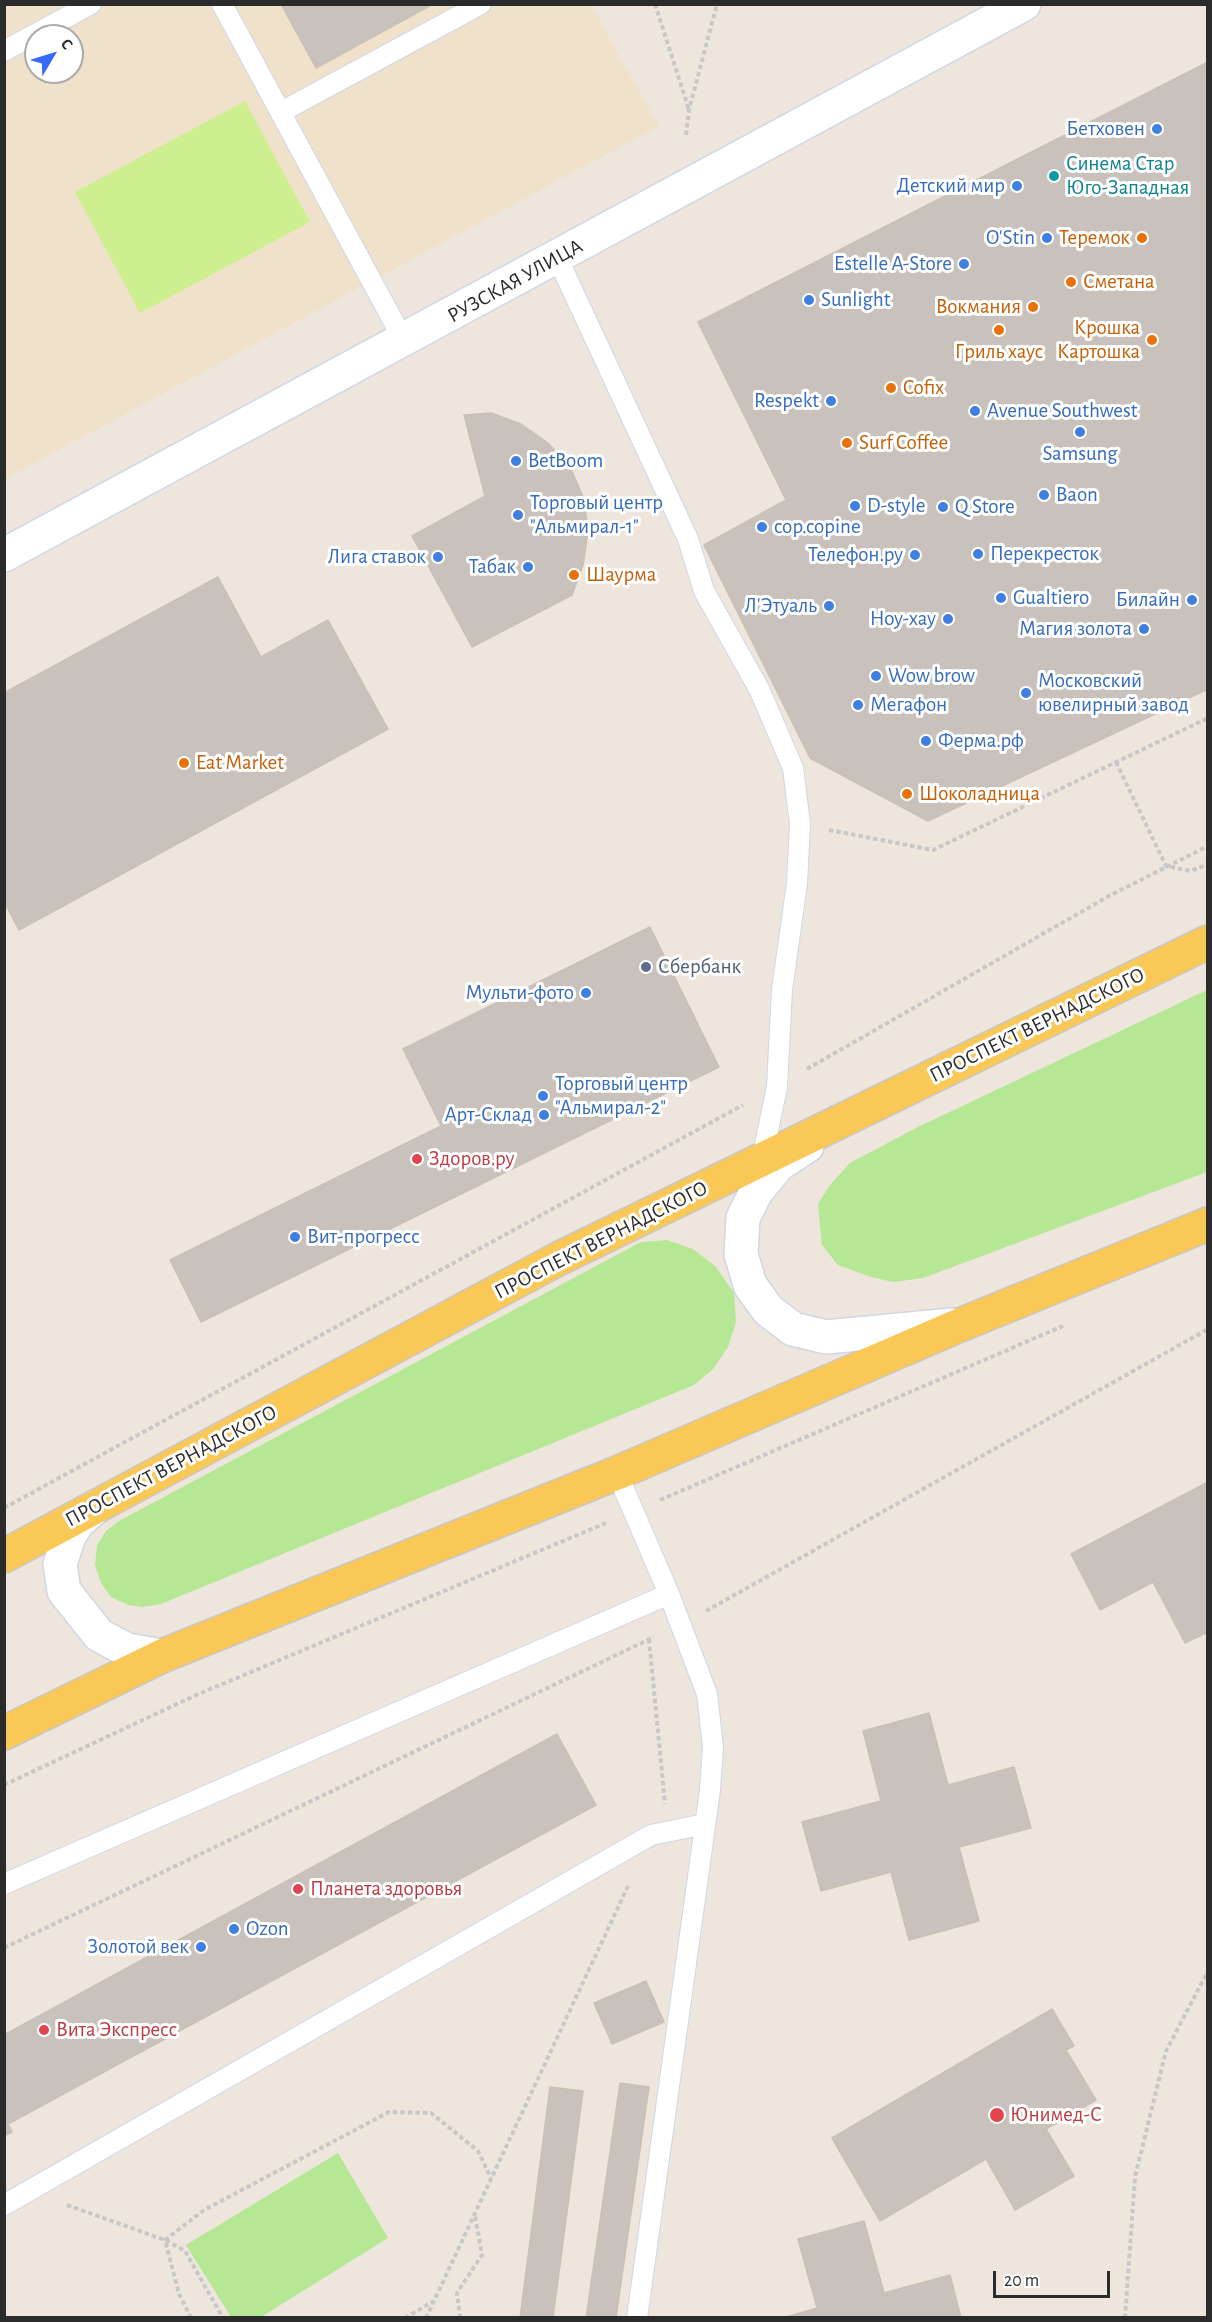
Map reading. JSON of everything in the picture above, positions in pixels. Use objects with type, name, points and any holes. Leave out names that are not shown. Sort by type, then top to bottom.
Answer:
[{"type":"main road","name":"ПРОСПЕКТ ВЕРНАДСКОГО","points":[[4,1556],[558,1259],[1208,942]]},
{"type":"main road","points":[[4,1732],[162,1656],[617,1473],[960,1324],[1208,1224]]},
{"type":"street","name":"РУЗСКАЯ УЛИЦА","points":[[4,555],[404,341],[1024,4]]},
{"type":"street","points":[[853,1114],[778,1166],[756,1192],[743,1218],[741,1254],[750,1286],[768,1310],[793,1329],[826,1338],[960,1324]]},
{"type":"street","points":[[103,1501],[78,1522],[69,1536],[60,1564],[64,1591],[99,1635],[127,1650],[162,1656]]},
{"type":"lane","points":[[4,51],[92,4]]},
{"type":"lane","points":[[222,4],[404,341]]},
{"type":"lane","points":[[281,112],[481,4]]},
{"type":"lane","points":[[557,257],[688,539],[704,591],[759,689],[793,768],[800,824],[797,883],[782,990],[777,1087],[762,1159]]},
{"type":"lane","points":[[617,1473],[669,1594],[707,1694],[713,1747],[705,1824],[637,2318]]},
{"type":"lane","points":[[4,1884],[669,1594]]},
{"type":"lane","points":[[4,2205],[651,1835],[705,1824]]},
{"type":"path","points":[[655,4],[689,110]]},
{"type":"path","points":[[686,135],[689,110],[717,4]]},
{"type":"path","points":[[800,824],[933,850],[1208,718]]},
{"type":"path","points":[[1116,762],[1166,866]]},
{"type":"path","points":[[4,1508],[777,1087],[1109,896],[1208,846]]},
{"type":"path","points":[[1166,866],[1191,871],[1208,864]]},
{"type":"path","points":[[4,1948],[680,1625],[1208,1329]]},
{"type":"path","points":[[426,2318],[665,1809],[649,1639]]},
{"type":"path","points":[[1125,2318],[1138,2166],[1166,2051],[1208,1971]]},
{"type":"path","points":[[165,2240],[204,2210],[388,2112],[431,2113],[478,2151],[492,2178]]},
{"type":"path","points":[[29,2191],[165,2240],[185,2251],[224,2318]]},
{"type":"path","points":[[460,2318],[456,2293],[482,2255],[475,2215]]},
{"type":"path","points":[[165,2240],[179,2294],[191,2318]]},
{"type":"path","points":[[405,2318],[433,2302]]},
{"type":"shaded area","points":[[5,5],[591,5],[659,126],[5,479]]},
{"type":"green space","points":[[245,101],[310,222],[140,313],[75,192]]},
{"type":"green space","points":[[1207,990],[1207,1172],[923,1278],[893,1282],[871,1277],[838,1265],[822,1245],[818,1204],[830,1185],[850,1163],[918,1127]]},
{"type":"green space","points":[[667,1240],[693,1249],[716,1267],[734,1293],[736,1322],[728,1347],[713,1369],[694,1385],[161,1604],[142,1607],[128,1605],[111,1597],[101,1583],[95,1565],[97,1546],[106,1531],[119,1521],[641,1242]]},
{"type":"green space","points":[[338,2153],[388,2238],[261,2317],[231,2317],[186,2245]]},
{"type":"building","points":[[281,4],[433,4],[316,68]]},
{"type":"building","name":"Avenue Southwest","points":[[1208,62],[1208,689],[928,821],[810,758],[704,545],[786,500],[698,322]]},
{"type":"building","name":"Торговый центр \"Альмирал-1\"","points":[[491,413],[521,424],[548,443],[571,469],[584,499],[588,532],[583,565],[572,595],[472,647],[412,536],[485,496],[464,415]]},
{"type":"building","points":[[218,577],[261,657],[328,620],[388,729],[19,930],[4,902],[4,693]]},
{"type":"building","name":"Торговый центр \"Альмирал-2\"","points":[[650,927],[719,1067],[201,1322],[170,1260],[441,1126],[403,1049]]},
{"type":"building","points":[[1208,1482],[1208,1632],[1185,1643],[1153,1582],[1100,1610],[1071,1554]]},
{"type":"building","points":[[929,1713],[948,1785],[1014,1767],[1031,1828],[959,1847],[979,1921],[909,1940],[891,1872],[821,1891],[802,1822],[881,1801],[863,1731]]},
{"type":"building","points":[[557,1734],[596,1805],[8,2124],[12,2132],[4,2136],[4,2035]]},
{"type":"building","points":[[646,1981],[664,2022],[612,2044],[594,2003]]},
{"type":"building","points":[[1052,2009],[1074,2046],[1066,2050],[1096,2100],[1046,2129],[1074,2176],[1015,2210],[986,2159],[880,2221],[832,2138]]},
{"type":"building","points":[[620,2083],[649,2087],[616,2318],[586,2318]]},
{"type":"building","points":[[550,2087],[583,2091],[553,2318],[520,2318]]},
{"type":"building","points":[[864,2221],[884,2293],[950,2275],[961,2318],[783,2318],[817,2308],[798,2239]]},
{"type":"place","name":"Бетховен","points":[[1157,129]]},
{"type":"place","name":"Синема Стар Юго-Западная","points":[[1054,176]]},
{"type":"place","name":"Детский мир","points":[[1017,186]]},
{"type":"place","name":"O'Stin","points":[[1047,238]]},
{"type":"place","name":"Теремок","points":[[1142,238]]},
{"type":"place","name":"Estelle A-Store","points":[[964,264]]},
{"type":"place","name":"Сметана","points":[[1071,282]]},
{"type":"place","name":"Sunlight","points":[[809,300]]},
{"type":"place","name":"Вокмания","points":[[1033,307]]},
{"type":"place","name":"Гриль хаус","points":[[999,330]]},
{"type":"place","name":"Крошка Картошка","points":[[1152,340]]},
{"type":"place","name":"Cofix","points":[[891,388]]},
{"type":"place","name":"Respekt","points":[[831,401]]},
{"type":"place","name":"Avenue Southwest","points":[[975,411]]},
{"type":"place","name":"Samsung","points":[[1080,432]]},
{"type":"place","name":"Surf Coffee","points":[[847,443]]},
{"type":"place","name":"BetBoom","points":[[516,461]]},
{"type":"place","name":"Baon","points":[[1044,495]]},
{"type":"place","name":"D-style","points":[[855,506]]},
{"type":"place","name":"Q Store","points":[[943,507]]},
{"type":"place","name":"Торговый центр \"Альмирал-1\"","points":[[518,515]]},
{"type":"place","name":"cop.copine","points":[[762,527]]},
{"type":"place","name":"Перекресток","points":[[978,554]]},
{"type":"place","name":"Телефон.ру","points":[[915,555]]},
{"type":"place","name":"Лига ставок","points":[[438,557]]},
{"type":"place","name":"Табак","points":[[528,567]]},
{"type":"place","name":"Шаурма","points":[[574,575]]},
{"type":"place","name":"Gualtiero","points":[[1001,598]]},
{"type":"place","name":"Билайн","points":[[1192,600]]},
{"type":"place","name":"Л'Этуаль","points":[[829,606]]},
{"type":"place","name":"Ноу-хау","points":[[948,619]]},
{"type":"place","name":"Магия золота","points":[[1144,629]]},
{"type":"place","name":"Wow brow","points":[[876,676]]},
{"type":"place","name":"Московский ювелирный завод","points":[[1026,693]]},
{"type":"place","name":"Мегафон","points":[[858,705]]},
{"type":"place","name":"Ферма.рф","points":[[926,741]]},
{"type":"place","name":"Eat Market","points":[[184,763]]},
{"type":"place","name":"Шоколадница","points":[[907,794]]},
{"type":"place","name":"Сбербанк","points":[[646,967]]},
{"type":"place","name":"Мульти-фото","points":[[586,993]]},
{"type":"place","name":"Торговый центр \"Альмирал-2\"","points":[[543,1096]]},
{"type":"place","name":"Арт-Склад","points":[[544,1115]]},
{"type":"place","name":"Здоров.ру","points":[[417,1159]]},
{"type":"place","name":"Вит-прогресс","points":[[295,1237]]},
{"type":"place","name":"Планета здоровья","points":[[298,1889]]},
{"type":"place","name":"Ozon","points":[[234,1929]]},
{"type":"place","name":"Золотой век","points":[[201,1947]]},
{"type":"place","name":"Вита Экспресс","points":[[44,2030]]},
{"type":"place","name":"Юнимед-С","points":[[997,2115]]}]
